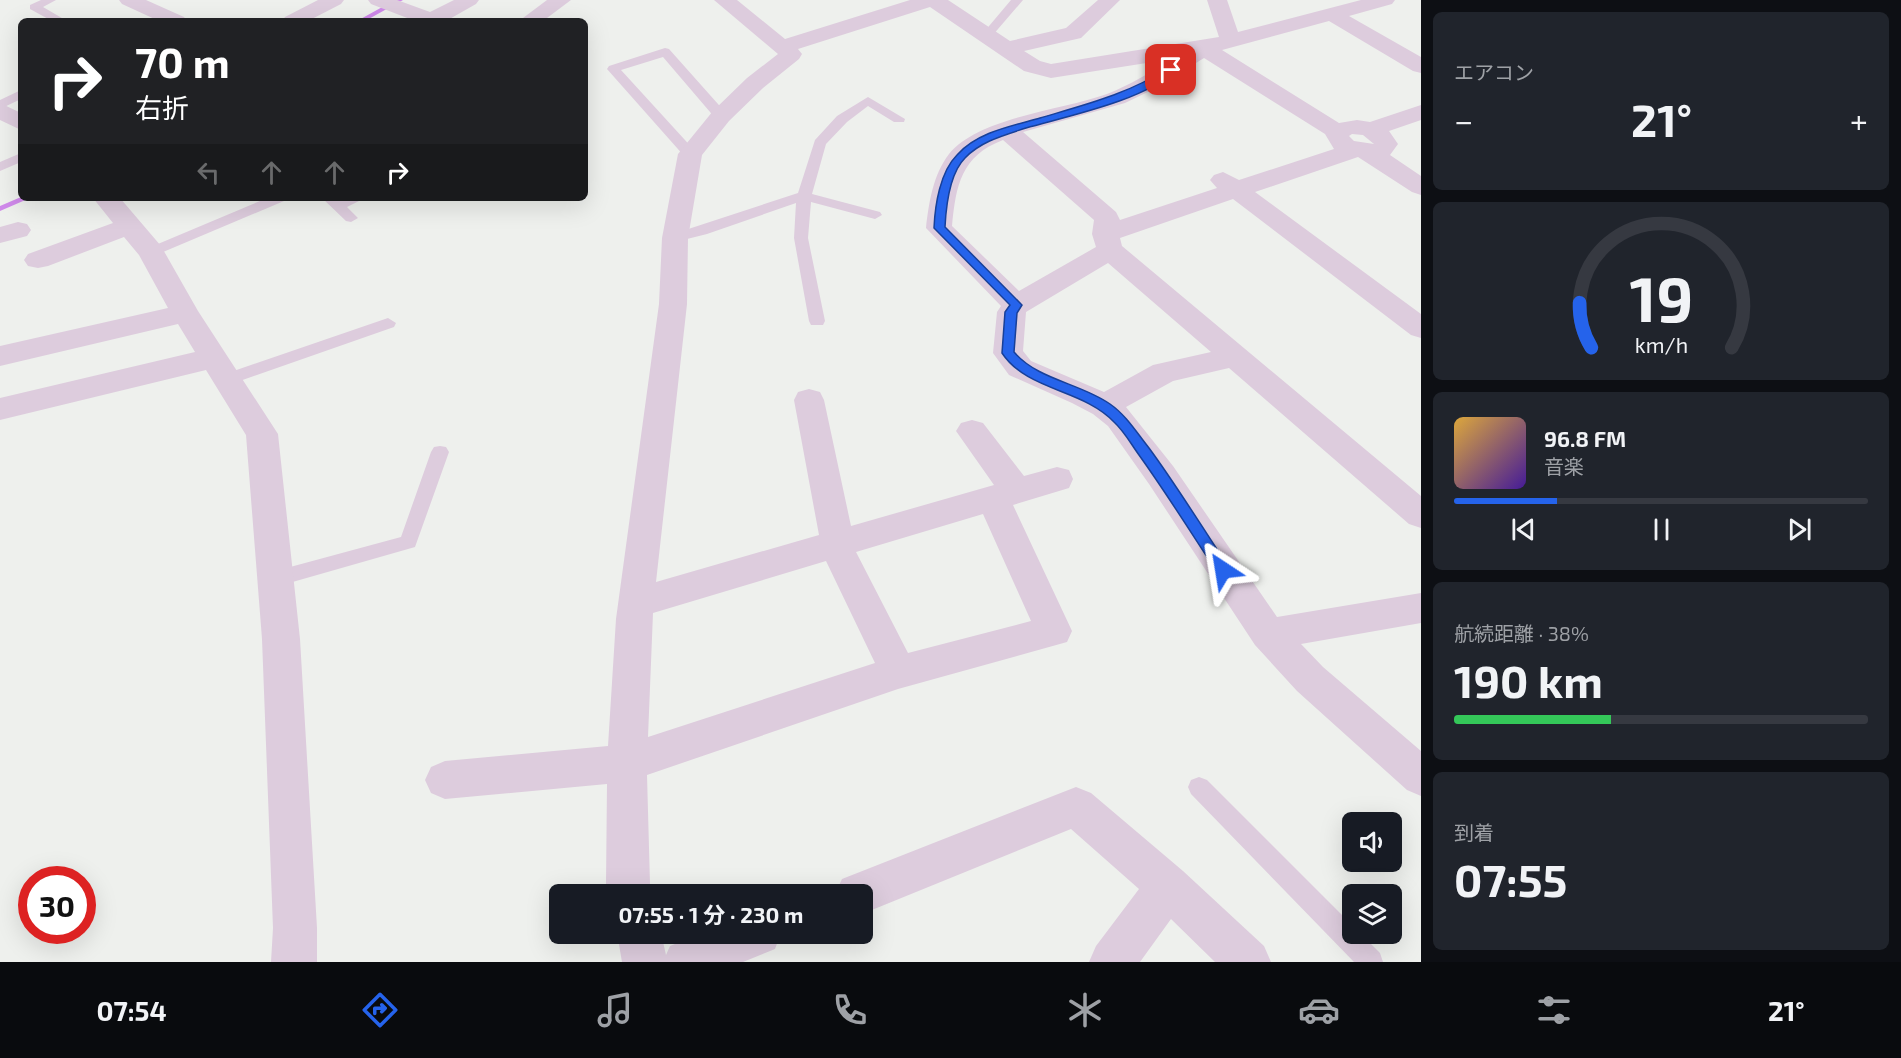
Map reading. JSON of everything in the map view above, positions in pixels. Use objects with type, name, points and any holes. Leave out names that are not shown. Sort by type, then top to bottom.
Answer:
[{"type":"street","points":[[129,0],[170,18]]},
{"type":"street","points":[[157,12],[184,0]]},
{"type":"street","points":[[298,18],[334,0]]},
{"type":"street","points":[[378,0],[424,18]]},
{"type":"street","points":[[437,18],[469,0]]},
{"type":"street","points":[[533,18],[561,0]]},
{"type":"street","points":[[630,884],[627,763],[636,603],[673,304],[675,238],[690,154],[721,116],[755,83],[791,54],[784,46],[724,0]]},
{"type":"street","points":[[784,46],[932,0],[988,34],[1032,66],[1051,71],[1218,43],[1385,0]]},
{"type":"street","points":[[1008,48],[1072,33],[1110,0]]},
{"type":"street","points":[[1016,305],[939,228],[940,210],[952,170],[960,157],[978,142],[1007,131],[1115,99],[1154,82],[1218,43],[1228,35],[1217,0]]},
{"type":"street","points":[[1331,14],[1421,66]]},
{"type":"street","points":[[1218,43],[1361,140],[1421,187]]},
{"type":"street","points":[[0,110],[18,121]]},
{"type":"street","points":[[1361,140],[1421,112]]},
{"type":"street","points":[[1421,126],[1361,140],[1229,185],[1108,234],[1016,305],[1011,312],[1008,353],[1020,368],[1104,406],[1119,418],[1268,634],[1310,679],[1421,777]]},
{"type":"street","points":[[1007,131],[1234,357],[1421,515]]},
{"type":"street","points":[[1361,140],[1421,172]]},
{"type":"street","points":[[1229,185],[1416,320]]},
{"type":"street","points":[[108,201],[151,252],[185,313],[262,434],[283,674],[295,928],[294,962]]},
{"type":"street","points":[[38,260],[128,226]]},
{"type":"street","points":[[0,356],[185,313]]},
{"type":"street","points":[[1104,406],[1164,372],[1234,357]]},
{"type":"street","points":[[0,409],[221,369]]},
{"type":"street","points":[[809,400],[839,552],[898,672]]},
{"type":"street","points":[[445,780],[627,763],[898,672],[1054,631],[1004,494],[972,431]]},
{"type":"street","points":[[636,603],[1057,479]]},
{"type":"street","points":[[1268,634],[1421,608]]},
{"type":"street","points":[[873,888],[1076,807],[1168,886],[1248,962]]},
{"type":"street","points":[[1112,962],[1168,886]]},
{"type":"street","points":[[641,944],[645,962]]},
{"type":"street","points":[[686,962],[731,944]]},
{"type":"lane","points":[[50,0],[34,7],[55,18]]},
{"type":"lane","points":[[988,34],[1017,0]]},
{"type":"lane","points":[[690,154],[613,69],[665,52],[721,116]]},
{"type":"lane","points":[[0,105],[18,96]]},
{"type":"lane","points":[[817,321],[801,238],[804,196],[820,143],[842,119],[868,101],[899,119]]},
{"type":"lane","points":[[0,167],[18,158]]},
{"type":"lane","points":[[675,238],[804,196],[875,215]]},
{"type":"lane","points":[[151,252],[272,201]]},
{"type":"lane","points":[[333,202],[351,218]]},
{"type":"lane","points":[[221,369],[388,323]]},
{"type":"lane","points":[[275,579],[408,542],[440,452]]},
{"type":"lane","points":[[1199,787],[1371,962]]},
{"type":"waterway","points":[[366,18],[400,0]]},
{"type":"waterway","points":[[0,209],[19,201]]},
{"type":"route","points":[[1171,70],[1154,82],[1115,99],[1007,131],[978,142],[960,157],[952,170],[940,210],[939,228],[1016,305],[1011,312],[1008,353],[1020,368],[1083,395],[1104,406],[1119,418],[1161,476],[1223,570]]}]
